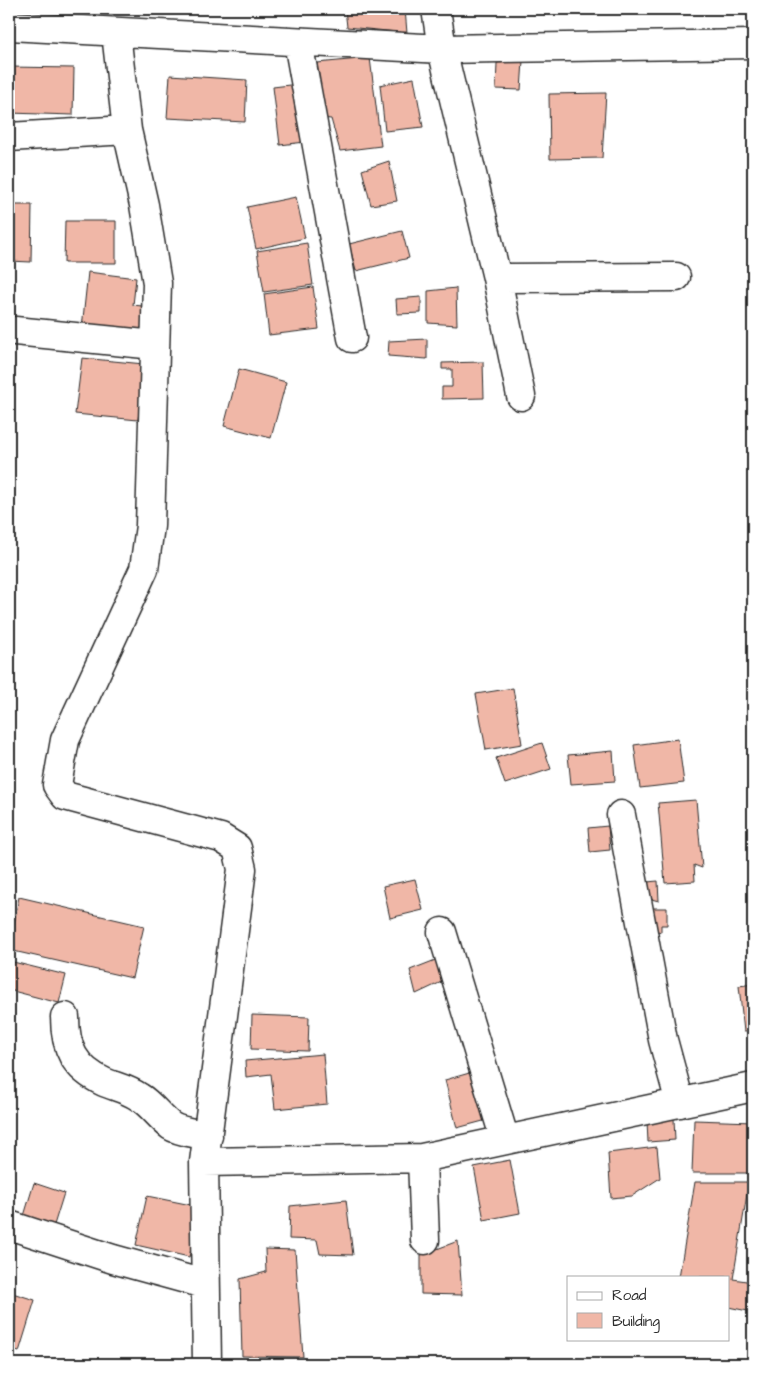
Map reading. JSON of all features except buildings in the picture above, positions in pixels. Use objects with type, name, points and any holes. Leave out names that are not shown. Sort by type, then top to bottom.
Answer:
[{"type":"street","points":[[436,9],[442,49],[497,278],[521,396]]},
{"type":"street","points":[[9,26],[442,49],[753,44]]},
{"type":"street","points":[[116,33],[128,130],[144,205],[157,284],[150,526],[144,569],[65,740],[57,785],[65,796],[221,838],[237,848],[242,869],[238,910],[206,1149],[204,1284],[207,1364]]},
{"type":"street","points":[[298,42],[352,338]]},
{"type":"street","points":[[9,136],[128,130]]},
{"type":"street","points":[[497,278],[676,277]]},
{"type":"street","points":[[15,331],[155,345]]},
{"type":"street","points":[[621,815],[663,1040],[680,1103]]},
{"type":"street","points":[[442,932],[505,1140]]},
{"type":"street","points":[[65,1017],[65,1037],[72,1056],[84,1071],[104,1082],[128,1090],[145,1100],[172,1127],[206,1149],[422,1158],[753,1088]]},
{"type":"street","points":[[422,1158],[425,1240]]},
{"type":"street","points":[[9,1225],[113,1259],[204,1284]]}]
